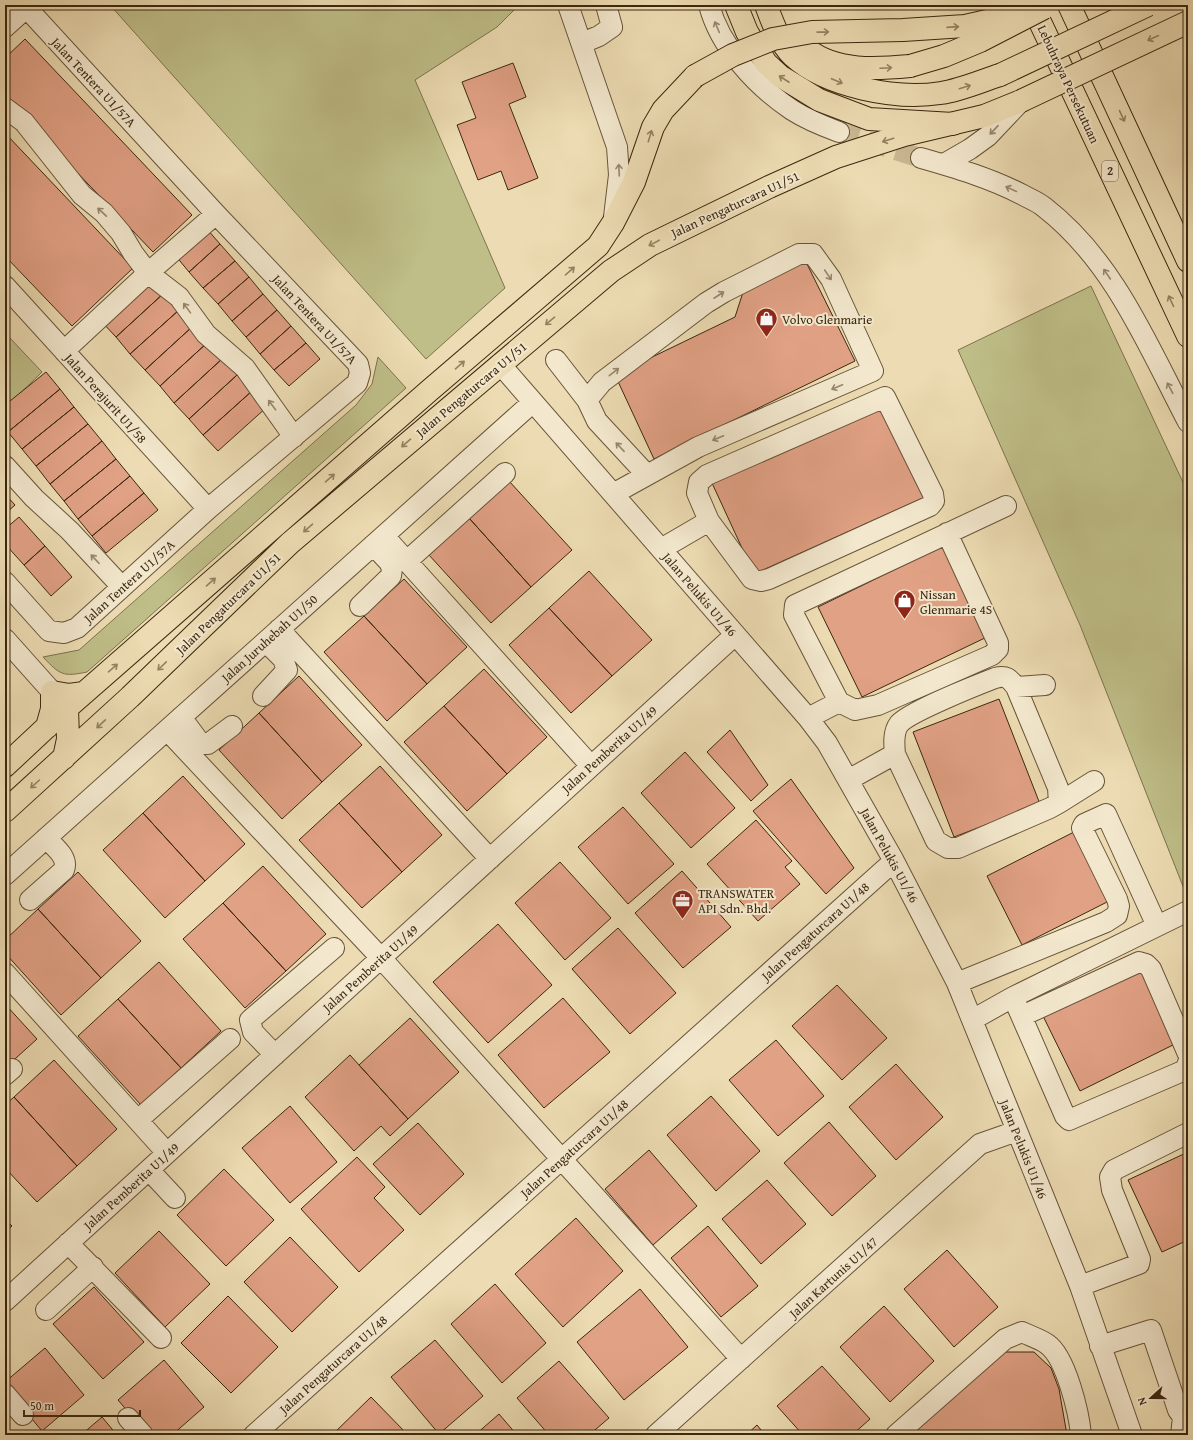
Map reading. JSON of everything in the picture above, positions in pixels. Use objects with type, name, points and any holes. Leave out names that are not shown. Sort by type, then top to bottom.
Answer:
[{"type":"main road","points":[[736,5],[746,32],[766,63],[780,76],[819,100],[869,119],[953,124]]},
{"type":"main road","points":[[766,5],[774,25],[792,55],[808,67],[843,83],[863,89],[893,93],[926,94],[942,93],[1000,75],[1148,5]]},
{"type":"main road","points":[[777,5],[784,21],[799,42],[826,61],[859,68],[885,69],[910,66],[944,56],[980,41],[1042,6]]},
{"type":"main road","points":[[1069,5],[1112,94],[1188,261]]},
{"type":"main road","name":"Jalan Pengaturcara U1/51","points":[[5,766],[84,693],[430,390],[598,246],[613,223],[634,182],[653,127],[663,110],[695,76],[733,55],[773,39],[812,32],[903,30],[965,26],[1042,6]]},
{"type":"main road","name":"Lebuhraya Persekutuan","points":[[1042,6],[1188,336]]},
{"type":"main road","name":"Jalan Pengaturcara U1/51","points":[[5,811],[130,697],[290,543],[611,271],[650,245],[769,187],[836,157],[904,135],[984,116],[1021,101],[1188,22]]},
{"type":"main road","points":[[47,727],[52,709],[52,692],[69,695],[84,693]]},
{"type":"main road","points":[[64,758],[68,739],[67,708],[98,707],[130,697]]},
{"type":"street","points":[[568,5],[617,146],[619,175],[613,223]]},
{"type":"street","points":[[582,43],[599,36],[612,27],[606,5]]},
{"type":"street","points":[[709,5],[721,36],[747,72],[792,110],[839,132]]},
{"type":"street","points":[[1082,5],[1112,94]]},
{"type":"street","points":[[5,27],[25,7]]},
{"type":"street","name":"Jalan Tentera U1/57A","points":[[5,582],[49,631],[64,633],[77,628],[208,509],[356,383],[360,373],[358,364],[216,214],[25,7]]},
{"type":"street","points":[[944,164],[970,149],[988,136],[1021,101]]},
{"type":"street","points":[[5,108],[24,122],[82,195],[104,213],[121,233],[133,253],[148,273],[179,297],[206,334],[245,368],[294,437]]},
{"type":"street","points":[[921,158],[975,173],[1038,203],[1044,206],[1072,233],[1106,271],[1134,318],[1188,422]]},
{"type":"street","points":[[64,351],[148,273],[216,214]]},
{"type":"street","points":[[587,400],[602,382],[718,296],[800,254],[813,254],[831,279],[873,371],[698,447],[613,494]]},
{"type":"street","name":"Jalan Perajurit U1/58","points":[[5,286],[208,509]]},
{"type":"street","points":[[556,360],[587,400],[597,421],[647,475]]},
{"type":"street","name":"Jalan Pelukis U1/46","points":[[500,364],[808,718],[826,743],[848,780],[894,861],[957,983],[1080,1286],[1132,1435]]},
{"type":"street","points":[[885,397],[933,494],[934,501],[930,506],[769,579],[761,581],[752,579],[709,520],[697,493],[699,482],[707,475],[885,397]]},
{"type":"street","name":"Jalan Juruhebah U1/50","points":[[5,875],[533,402]]},
{"type":"street","points":[[5,466],[34,498],[70,531],[122,588]]},
{"type":"street","points":[[407,561],[505,472]]},
{"type":"street","points":[[947,533],[998,643],[998,649],[992,655],[878,705],[855,710],[839,702],[794,615],[795,605],[947,533],[1006,506]]},
{"type":"street","points":[[661,549],[709,520]]},
{"type":"street","points":[[378,541],[407,561],[591,766]]},
{"type":"street","points":[[360,606],[390,576],[392,568],[378,541]]},
{"type":"street","points":[[262,696],[287,670],[273,635]]},
{"type":"street","points":[[273,635],[490,859]]},
{"type":"street","name":"Jalan Pemberita U1/49","points":[[5,1301],[735,635]]},
{"type":"street","points":[[5,639],[67,708]]},
{"type":"street","points":[[1059,802],[1058,788],[1016,687],[1009,678],[1003,676],[995,678],[917,712],[900,724],[894,739],[895,754],[936,841],[948,848],[958,848],[1050,808],[1094,780]]},
{"type":"street","points":[[1016,687],[1045,685]]},
{"type":"street","points":[[808,718],[839,702]]},
{"type":"street","points":[[174,724],[201,744],[208,744],[232,726]]},
{"type":"street","points":[[174,724],[381,958],[741,1359]]},
{"type":"street","points":[[848,780],[895,754]]},
{"type":"street","points":[[957,983],[1106,922],[1117,915],[1119,906],[1117,899],[1082,828],[1084,824],[1106,814],[1157,926]]},
{"type":"street","points":[[30,900],[64,870],[66,865],[63,856],[46,838]]},
{"type":"street","name":"Jalan Pengaturcara U1/48","points":[[254,1435],[894,861]]},
{"type":"street","points":[[972,1020],[1013,997],[1188,911]]},
{"type":"street","points":[[275,1055],[253,1032],[250,1020],[334,948]]},
{"type":"street","points":[[1022,1016],[1139,962],[1146,964],[1150,970],[1188,1054]]},
{"type":"street","points":[[5,973],[167,1153]]},
{"type":"street","points":[[1013,997],[1065,1116],[1069,1120],[1185,1070],[1188,1063]]},
{"type":"street","points":[[138,1120],[230,1039]]},
{"type":"street","name":"Jalan Kartunis U1/47","points":[[656,1435],[980,1144],[1017,1131]]},
{"type":"street","points":[[1080,1286],[1139,1264],[1140,1259],[1112,1190],[1110,1177],[1114,1170],[1188,1133]]},
{"type":"street","points":[[149,1170],[175,1198]]},
{"type":"street","points":[[68,1244],[93,1267],[161,1338]]},
{"type":"street","points":[[46,1310],[93,1267]]},
{"type":"street","points":[[1100,1346],[1151,1330],[1184,1424]]},
{"type":"street","points":[[896,1435],[1004,1339],[1022,1332],[1048,1344],[1063,1364],[1080,1418],[1081,1435]]},
{"type":"street","points":[[5,1394],[23,1415]]},
{"type":"street","points":[[128,1418],[143,1435]]},
{"type":"shaded area","points":[[110,5],[519,5],[497,27],[415,80],[505,288],[426,359]]},
{"type":"shaded area","points":[[1091,286],[1188,493],[1188,899],[1080,625],[958,350]]},
{"type":"shaded area","points":[[9,337],[42,372],[5,408],[5,340]]},
{"type":"shaded area","points":[[378,357],[406,388],[87,672],[72,674],[62,673],[54,668],[43,657],[79,650],[356,405],[372,384]]},
{"type":"building","points":[[25,39],[192,215],[153,252],[5,97],[5,58]]},
{"type":"building","points":[[513,63],[526,97],[509,104],[538,178],[508,190],[501,171],[478,180],[457,125],[476,118],[462,82]]},
{"type":"building","points":[[5,133],[133,268],[72,326],[5,256]]},
{"type":"building","points":[[206,228],[220,244],[189,272],[175,255]]},
{"type":"building","points":[[220,244],[235,261],[203,288],[189,272]]},
{"type":"building","points":[[235,261],[249,277],[218,304],[203,288]]},
{"type":"building","name":"Volvo Glenmarie","points":[[806,262],[855,361],[654,459],[615,375],[735,317],[745,286]]},
{"type":"building","points":[[150,277],[164,293],[116,337],[101,321]]},
{"type":"building","points":[[249,277],[263,294],[232,321],[218,304]]},
{"type":"building","points":[[164,293],[179,310],[130,354],[116,337]]},
{"type":"building","points":[[263,294],[277,310],[246,337],[232,321]]},
{"type":"building","points":[[179,310],[193,326],[145,370],[130,354]]},
{"type":"building","points":[[277,310],[291,326],[260,354],[246,337]]},
{"type":"building","points":[[193,326],[208,342],[160,386],[145,370]]},
{"type":"building","points":[[291,326],[306,343],[274,370],[260,354]]},
{"type":"building","points":[[208,342],[223,358],[174,403],[160,386]]},
{"type":"building","points":[[306,343],[320,359],[289,386],[274,370]]},
{"type":"building","points":[[223,358],[237,375],[189,419],[174,403]]},
{"type":"building","points":[[46,372],[60,389],[8,432],[5,429],[5,405]]},
{"type":"building","points":[[237,375],[252,391],[203,435],[189,419]]},
{"type":"building","points":[[60,389],[74,407],[22,449],[8,432]]},
{"type":"building","points":[[252,391],[267,407],[218,451],[203,435]]},
{"type":"building","points":[[884,405],[925,497],[754,574],[712,483]]},
{"type":"building","points":[[74,407],[88,424],[36,466],[22,449]]},
{"type":"building","points":[[88,424],[102,441],[50,484],[36,466]]},
{"type":"building","points":[[102,441],[116,459],[64,501],[50,484]]},
{"type":"building","points":[[116,459],[130,476],[78,519],[64,501]]},
{"type":"building","points":[[130,476],[144,493],[92,536],[78,519]]},
{"type":"building","points":[[509,481],[572,550],[531,587],[469,518]]},
{"type":"building","points":[[144,493],[158,510],[106,553],[92,536]]},
{"type":"building","points":[[5,494],[15,505],[5,514]]},
{"type":"building","points":[[19,517],[45,546],[24,565],[5,544],[5,529]]},
{"type":"building","points":[[469,518],[531,587],[491,623],[429,555]]},
{"type":"building","name":"Nissan Glenmarie 4S","points":[[945,545],[989,636],[862,697],[818,607]]},
{"type":"building","points":[[45,546],[72,577],[51,596],[24,565]]},
{"type":"building","points":[[589,571],[652,640],[612,676],[549,608]]},
{"type":"building","points":[[404,579],[467,647],[427,684],[364,616]]},
{"type":"building","points":[[549,608],[612,676],[571,713],[509,645]]},
{"type":"building","points":[[364,616],[427,684],[387,721],[324,652]]},
{"type":"building","points":[[484,669],[547,737],[507,774],[444,706]]},
{"type":"building","points":[[299,676],[362,745],[322,782],[259,713]]},
{"type":"building","points":[[999,699],[1040,804],[954,837],[913,732]]},
{"type":"building","points":[[444,706],[507,774],[467,811],[404,742]]},
{"type":"building","points":[[259,713],[322,782],[282,819],[219,750]]},
{"type":"building","points":[[730,730],[768,785],[751,801],[707,752]]},
{"type":"building","points":[[685,752],[735,808],[691,848],[641,793]]},
{"type":"building","points":[[380,766],[442,835],[402,872],[339,803]]},
{"type":"building","points":[[183,776],[245,844],[205,881],[143,813]]},
{"type":"building","points":[[791,779],[854,868],[826,894],[753,811]]},
{"type":"building","points":[[339,803],[402,872],[362,908],[299,840]]},
{"type":"building","points":[[623,807],[674,864],[628,904],[578,847]]},
{"type":"building","points":[[143,813],[205,881],[165,918],[103,850]]},
{"type":"building","points":[[756,820],[792,861],[785,867],[800,884],[758,921],[707,864]]},
{"type":"building","points":[[1074,832],[1109,901],[1022,945],[987,876]]},
{"type":"building","points":[[560,862],[611,918],[565,960],[515,903]]},
{"type":"building","points":[[263,866],[326,934],[286,971],[223,903]]},
{"type":"building","name":"TRANSWATER API Sdn. Bhd.","points":[[682,871],[731,927],[683,968],[635,913]]},
{"type":"building","points":[[78,872],[141,941],[101,978],[38,909]]},
{"type":"building","points":[[223,903],[286,971],[245,1008],[183,939]]},
{"type":"building","points":[[38,909],[101,978],[61,1015],[5,953],[5,940]]},
{"type":"building","points":[[498,924],[552,985],[488,1043],[433,982]]},
{"type":"building","points":[[618,928],[676,993],[630,1034],[572,969]]},
{"type":"building","points":[[159,962],[221,1031],[181,1068],[118,999]]},
{"type":"building","points":[[1140,968],[1177,1043],[1080,1091],[1043,1016]]},
{"type":"building","points":[[837,985],[887,1038],[842,1080],[792,1026]]},
{"type":"building","points":[[563,998],[610,1052],[544,1108],[498,1055]]},
{"type":"building","points":[[118,999],[181,1068],[141,1105],[78,1036]]},
{"type":"building","points":[[5,1004],[37,1039],[5,1068]]},
{"type":"building","points":[[410,1018],[459,1072],[408,1119],[359,1065]]},
{"type":"building","points":[[776,1040],[824,1096],[778,1136],[729,1080]]},
{"type":"building","points":[[350,1055],[408,1119],[390,1136],[381,1126],[354,1151],[305,1097]]},
{"type":"building","points":[[54,1060],[117,1129],[77,1166],[14,1097]]},
{"type":"building","points":[[896,1064],[943,1117],[896,1160],[849,1107]]},
{"type":"building","points":[[711,1096],[760,1151],[716,1191],[667,1135]]},
{"type":"building","points":[[14,1097],[77,1166],[37,1202],[5,1168],[5,1105]]},
{"type":"building","points":[[290,1106],[337,1162],[290,1203],[242,1148]]},
{"type":"building","points":[[829,1122],[876,1176],[832,1216],[784,1163]]},
{"type":"building","points":[[418,1123],[464,1174],[420,1215],[373,1164]]},
{"type":"building","points":[[649,1150],[697,1206],[653,1245],[605,1189]]},
{"type":"building","points":[[1188,1152],[1188,1240],[1162,1252],[1128,1180]]},
{"type":"building","points":[[357,1157],[385,1187],[374,1198],[404,1230],[359,1272],[301,1209]]},
{"type":"building","points":[[224,1169],[274,1220],[226,1266],[177,1215]]},
{"type":"building","points":[[767,1180],[806,1224],[761,1264],[722,1219]]},
{"type":"building","points":[[576,1218],[623,1271],[563,1327],[515,1274]]},
{"type":"building","points":[[5,1219],[12,1226],[5,1232]]},
{"type":"building","points":[[708,1226],[758,1286],[721,1317],[671,1258]]},
{"type":"building","points":[[159,1231],[210,1284],[165,1327],[115,1273]]},
{"type":"building","points":[[290,1237],[338,1287],[292,1332],[244,1282]]},
{"type":"building","points":[[947,1250],[998,1307],[954,1347],[904,1289]]},
{"type":"building","points":[[495,1284],[546,1343],[502,1383],[451,1324]]},
{"type":"building","points":[[94,1287],[144,1342],[103,1379],[53,1324]]},
{"type":"building","points":[[640,1289],[688,1347],[624,1400],[577,1342]]},
{"type":"building","points":[[228,1296],[278,1347],[231,1393],[181,1343]]},
{"type":"building","points":[[884,1306],[934,1361],[890,1402],[840,1347]]},
{"type":"building","points":[[435,1340],[483,1396],[439,1434],[391,1377]]},
{"type":"building","points":[[45,1348],[84,1395],[42,1431],[5,1387],[5,1382]]},
{"type":"building","points":[[1003,1352],[1034,1352],[1051,1368],[1059,1389],[1067,1435],[910,1435]]},
{"type":"building","points":[[164,1360],[204,1407],[172,1435],[148,1435],[118,1400]]},
{"type":"building","points":[[559,1361],[609,1418],[589,1435],[549,1435],[517,1398]]},
{"type":"building","points":[[822,1366],[870,1419],[852,1435],[803,1435],[777,1406]]},
{"type":"building","points":[[371,1397],[408,1435],[332,1435]]},
{"type":"building","points":[[499,1414],[517,1435],[475,1435]]},
{"type":"building","points":[[102,1417],[117,1435],[81,1435]]},
{"type":"building","points":[[757,1425],[765,1435],[746,1435]]},
{"type":"tunnel","points":[[839,132],[921,158]]},
{"type":"place","name":"Volvo Glenmarie","points":[[767,338]]},
{"type":"place","name":"Nissan Glenmarie 4S","points":[[904,620]]},
{"type":"place","name":"TRANSWATER API Sdn. Bhd.","points":[[683,920]]}]
